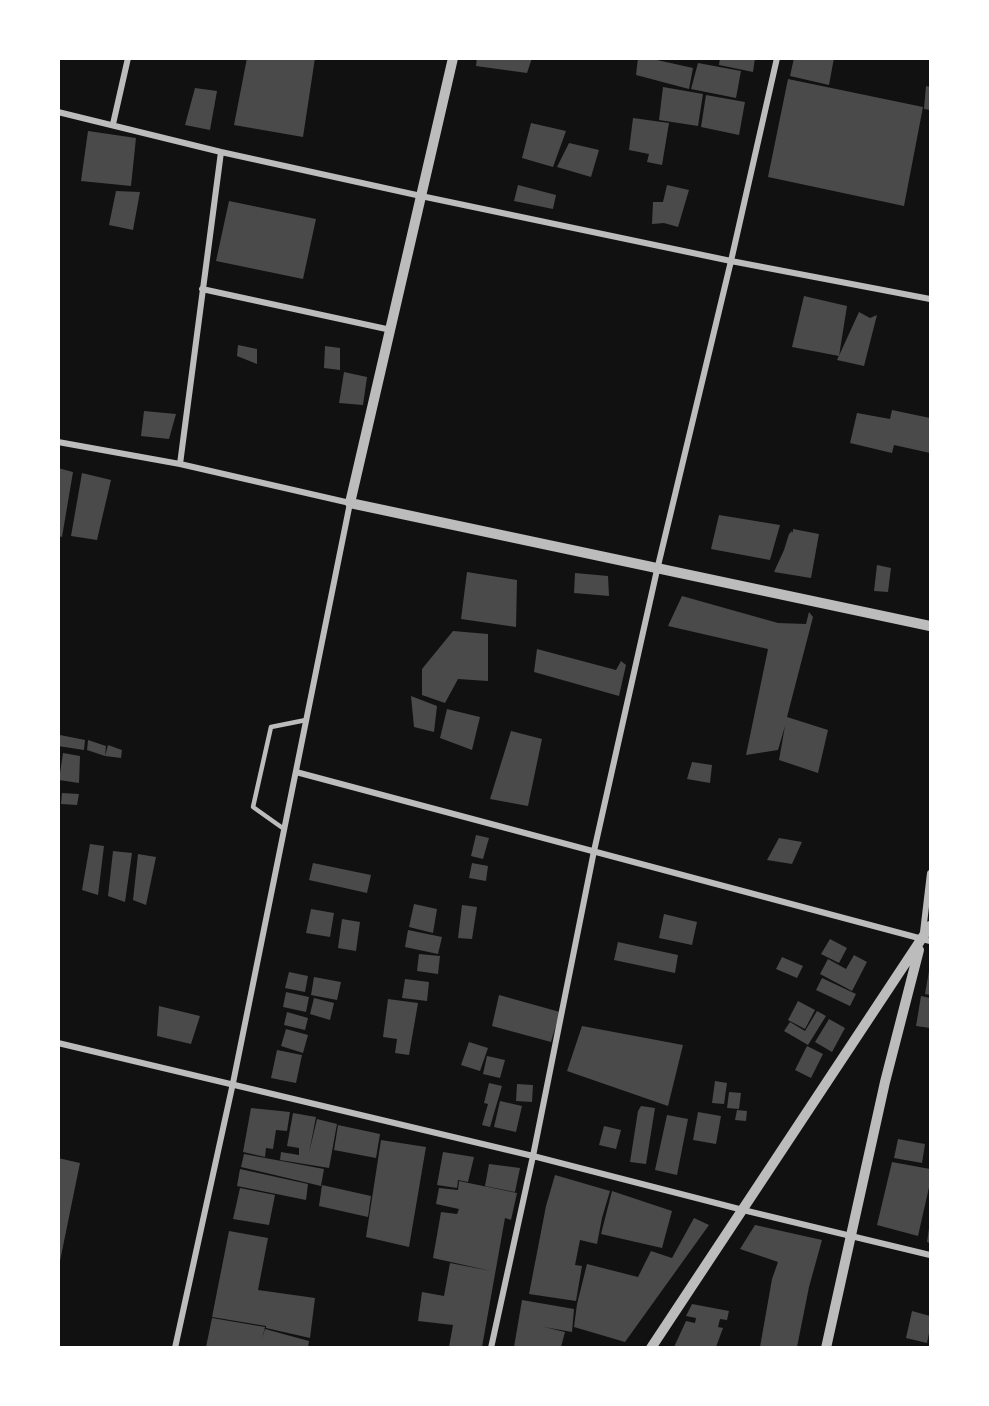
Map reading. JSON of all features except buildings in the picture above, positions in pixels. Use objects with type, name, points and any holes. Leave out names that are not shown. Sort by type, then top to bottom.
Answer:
[{"type":"street","points":[[113,124],[128,58]]},
{"type":"street","points":[[175,1347],[233,1083],[350,503],[453,58]]},
{"type":"street","points":[[491,1347],[533,1156],[594,851],[777,58]]},
{"type":"street","points":[[58,112],[221,152],[421,196],[731,261],[930,299]]},
{"type":"street","points":[[180,465],[221,152]]},
{"type":"street","points":[[202,289],[391,330]]},
{"type":"street","points":[[58,442],[180,465],[657,570],[930,626]]},
{"type":"street","points":[[296,772],[926,940]]},
{"type":"street","points":[[651,1347],[926,940],[930,873]]},
{"type":"street","points":[[826,1347],[890,1060],[930,926]]},
{"type":"street","points":[[58,1043],[233,1083],[930,1255]]},
{"type":"lane","points":[[284,829],[253,807],[271,727],[306,720]]}]
